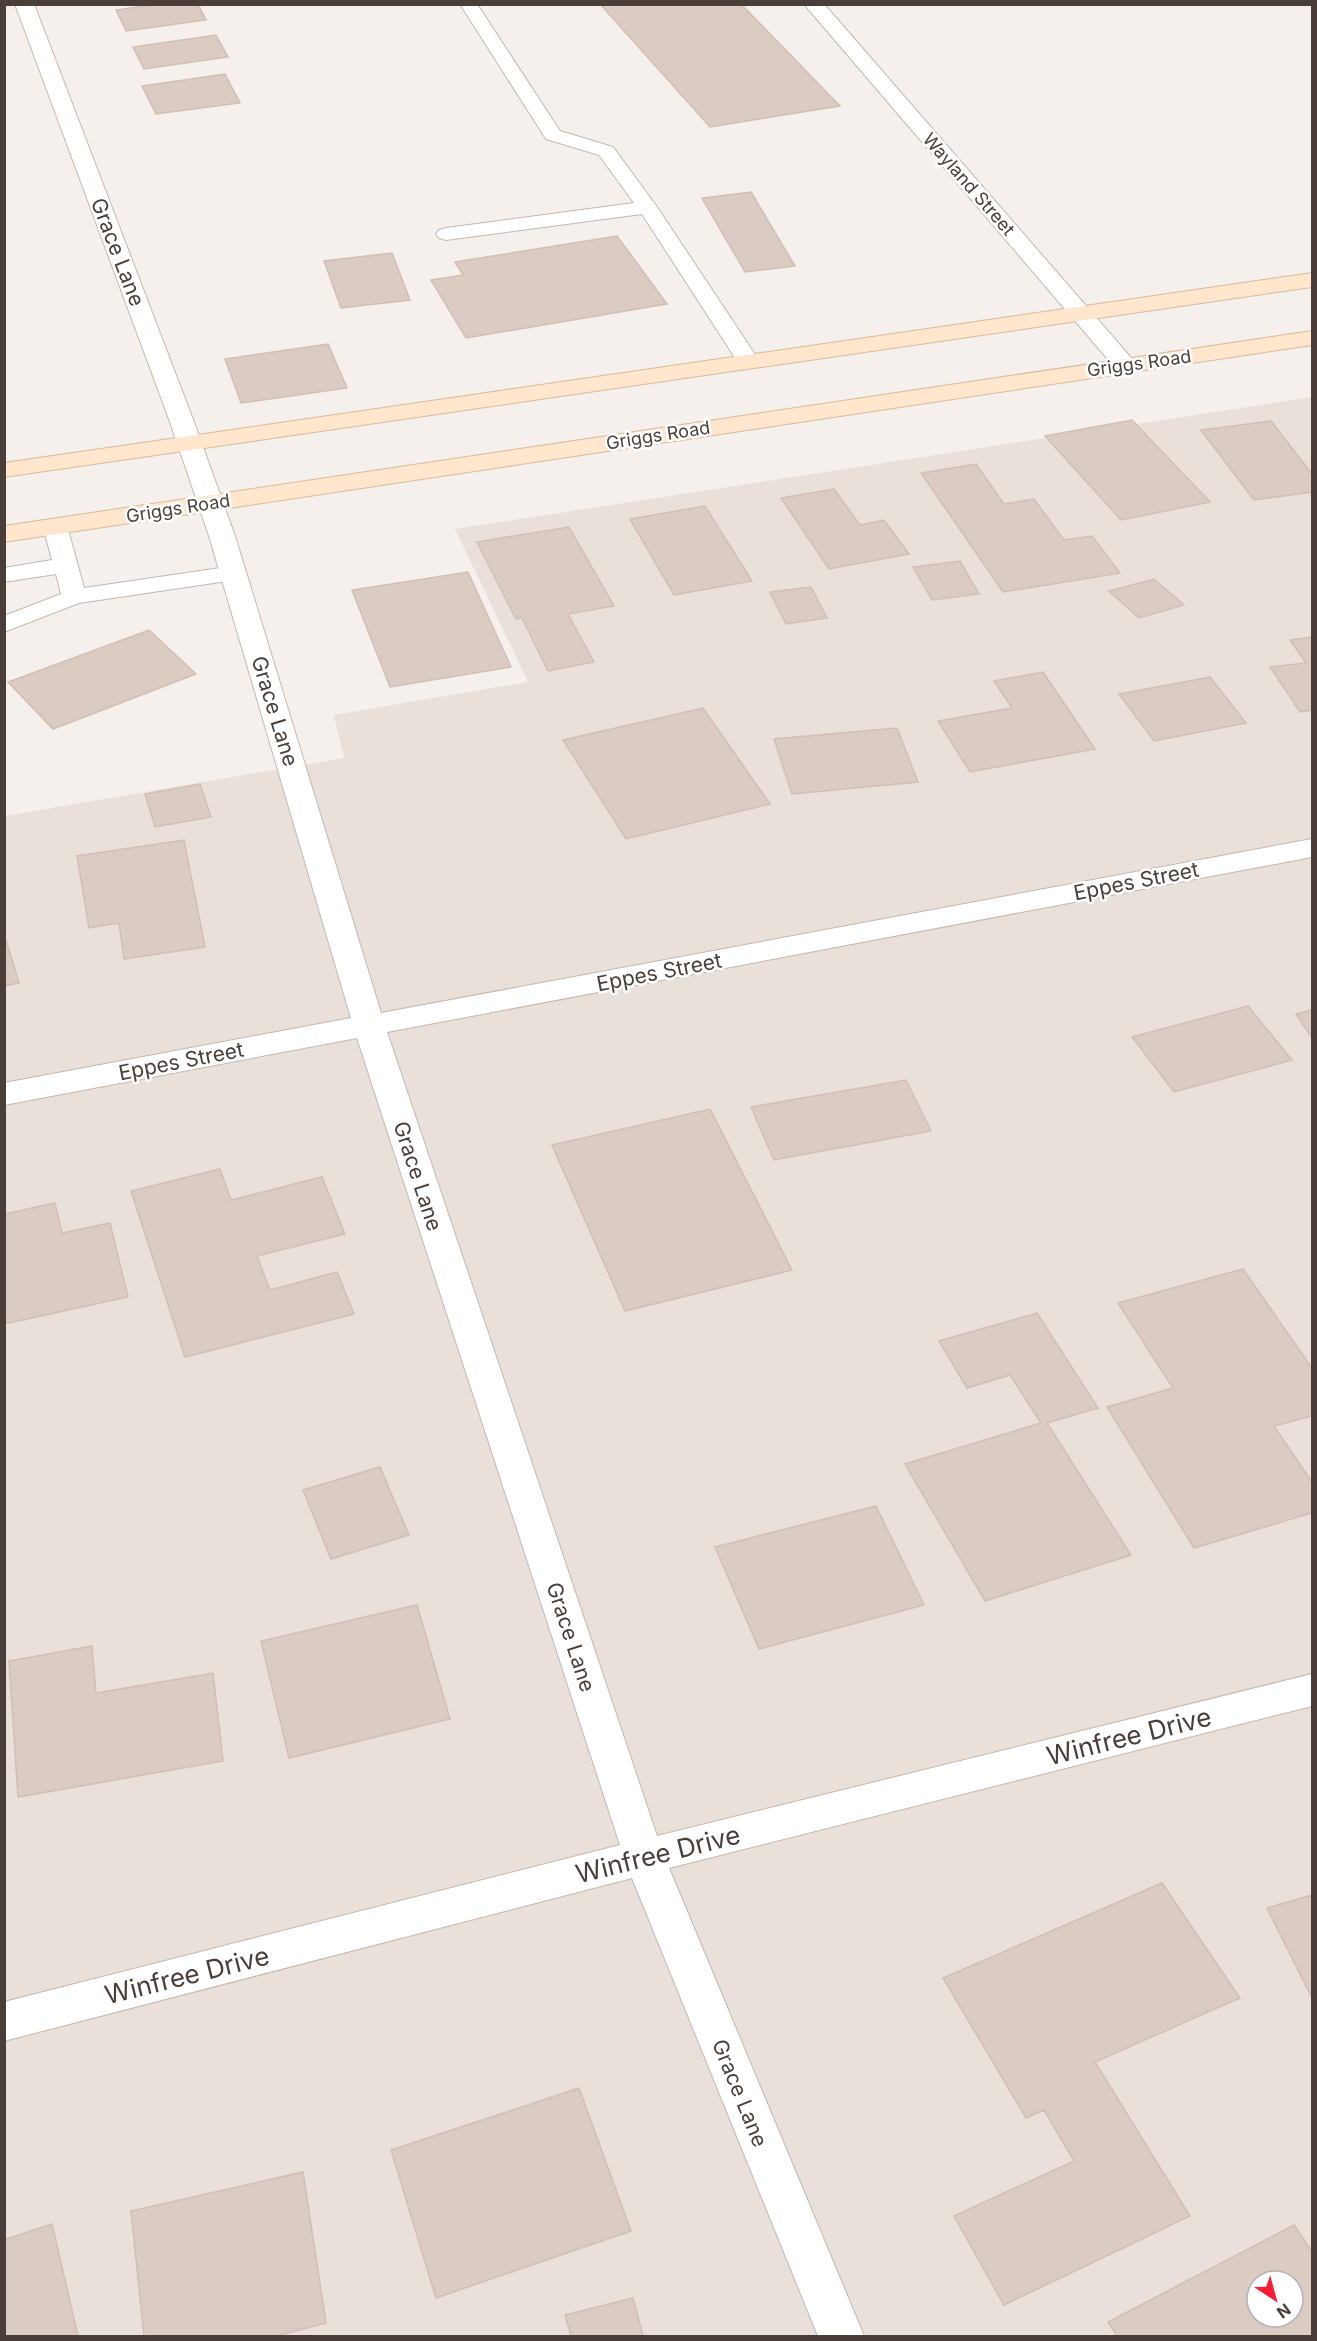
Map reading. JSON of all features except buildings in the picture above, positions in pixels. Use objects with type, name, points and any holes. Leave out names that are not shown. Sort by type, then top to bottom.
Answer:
[{"type":"main road","points":[[4,470],[1312,280]]},
{"type":"main road","name":"Griggs Road","points":[[4,534],[1312,338]]},
{"type":"street","name":"Grace Lane","points":[[24,4],[211,503],[369,1026],[644,1857],[801,2243],[842,2337]]},
{"type":"street","name":"Wayland Street","points":[[813,4],[1125,365]]},
{"type":"street","name":"Eppes Street","points":[[4,1094],[1312,848]]},
{"type":"street","name":"Winfree Drive","points":[[4,2022],[644,1857],[1312,1690]]},
{"type":"lane","points":[[468,4],[553,135],[606,151],[647,207],[748,362]]},
{"type":"lane","points":[[446,234],[647,207]]},
{"type":"lane","points":[[55,526],[74,597]]},
{"type":"lane","points":[[4,575],[66,565]]},
{"type":"lane","points":[[4,625],[74,597],[234,573]]},
{"type":"shaded area","points":[[1312,397],[1312,2336],[5,2336],[5,816],[344,758],[334,715],[528,682],[455,529]]}]
